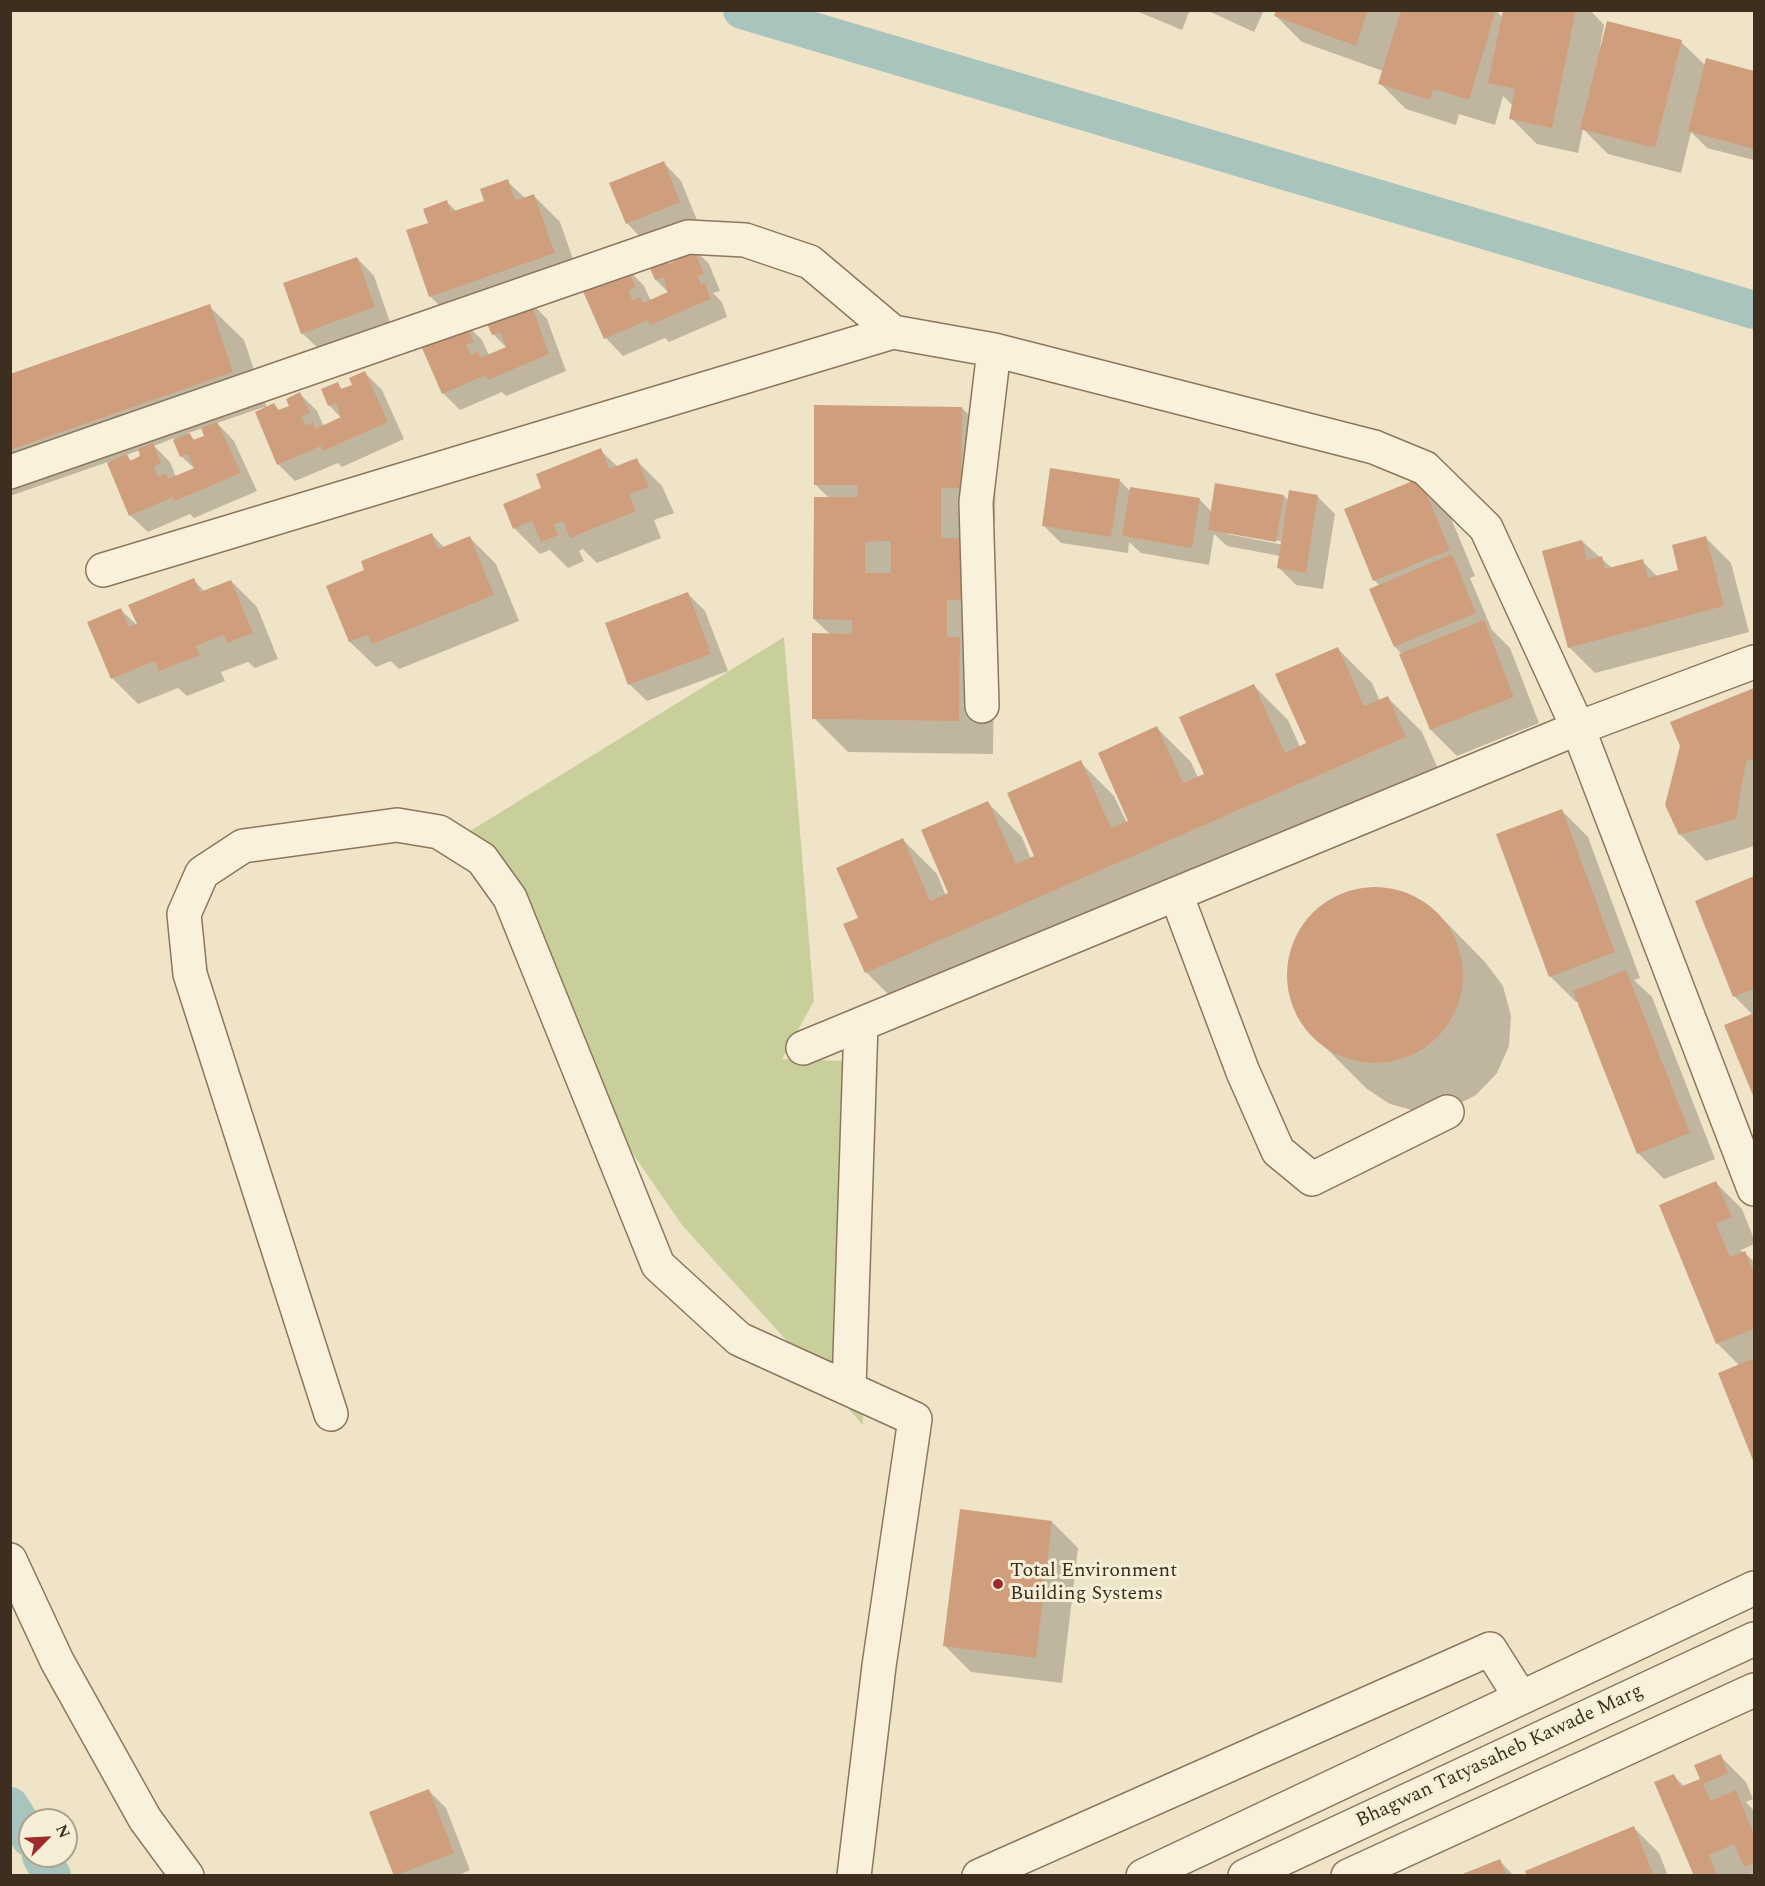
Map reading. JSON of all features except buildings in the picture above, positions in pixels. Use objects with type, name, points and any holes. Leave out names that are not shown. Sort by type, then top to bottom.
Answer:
[{"type":"street","points":[[10,472],[688,237],[745,240],[810,262],[893,332]]},
{"type":"street","points":[[103,570],[893,332],[994,350],[1374,447],[1425,468],[1486,528],[1578,728],[1755,1189]]},
{"type":"street","points":[[982,706],[976,502],[994,350]]},
{"type":"street","points":[[803,1048],[1578,728],[1755,662]]},
{"type":"street","points":[[331,1414],[190,974],[184,914],[202,873],[243,846],[398,825],[439,832],[483,859],[510,898],[658,1265],[739,1339],[915,1419],[879,1666],[854,1875]]},
{"type":"street","points":[[1176,894],[1243,1072],[1278,1151],[1312,1179],[1447,1112]]},
{"type":"street","points":[[849,1388],[861,1024]]},
{"type":"street","points":[[10,1560],[57,1661],[145,1819],[186,1875]]},
{"type":"street","points":[[1143,1875],[1755,1588]]},
{"type":"street","name":"Bhagwan Tatyasaheb Kawade Marg","points":[[1245,1875],[1755,1639]]},
{"type":"street","points":[[980,1875],[1490,1650],[1521,1698]]},
{"type":"street","points":[[1348,1875],[1755,1690]]},
{"type":"green space","points":[[784,637],[814,1001],[782,1059],[849,1061],[863,1425],[682,1225],[624,1141],[467,833]]},
{"type":"waterway","points":[[742,10],[1754,310]]},
{"type":"waterway","points":[[10,1806],[18,1819]]},
{"type":"waterway","points":[[48,1868],[52,1876]]},
{"type":"place","name":"Total Environment Building Systems","points":[[998,1584]]}]
